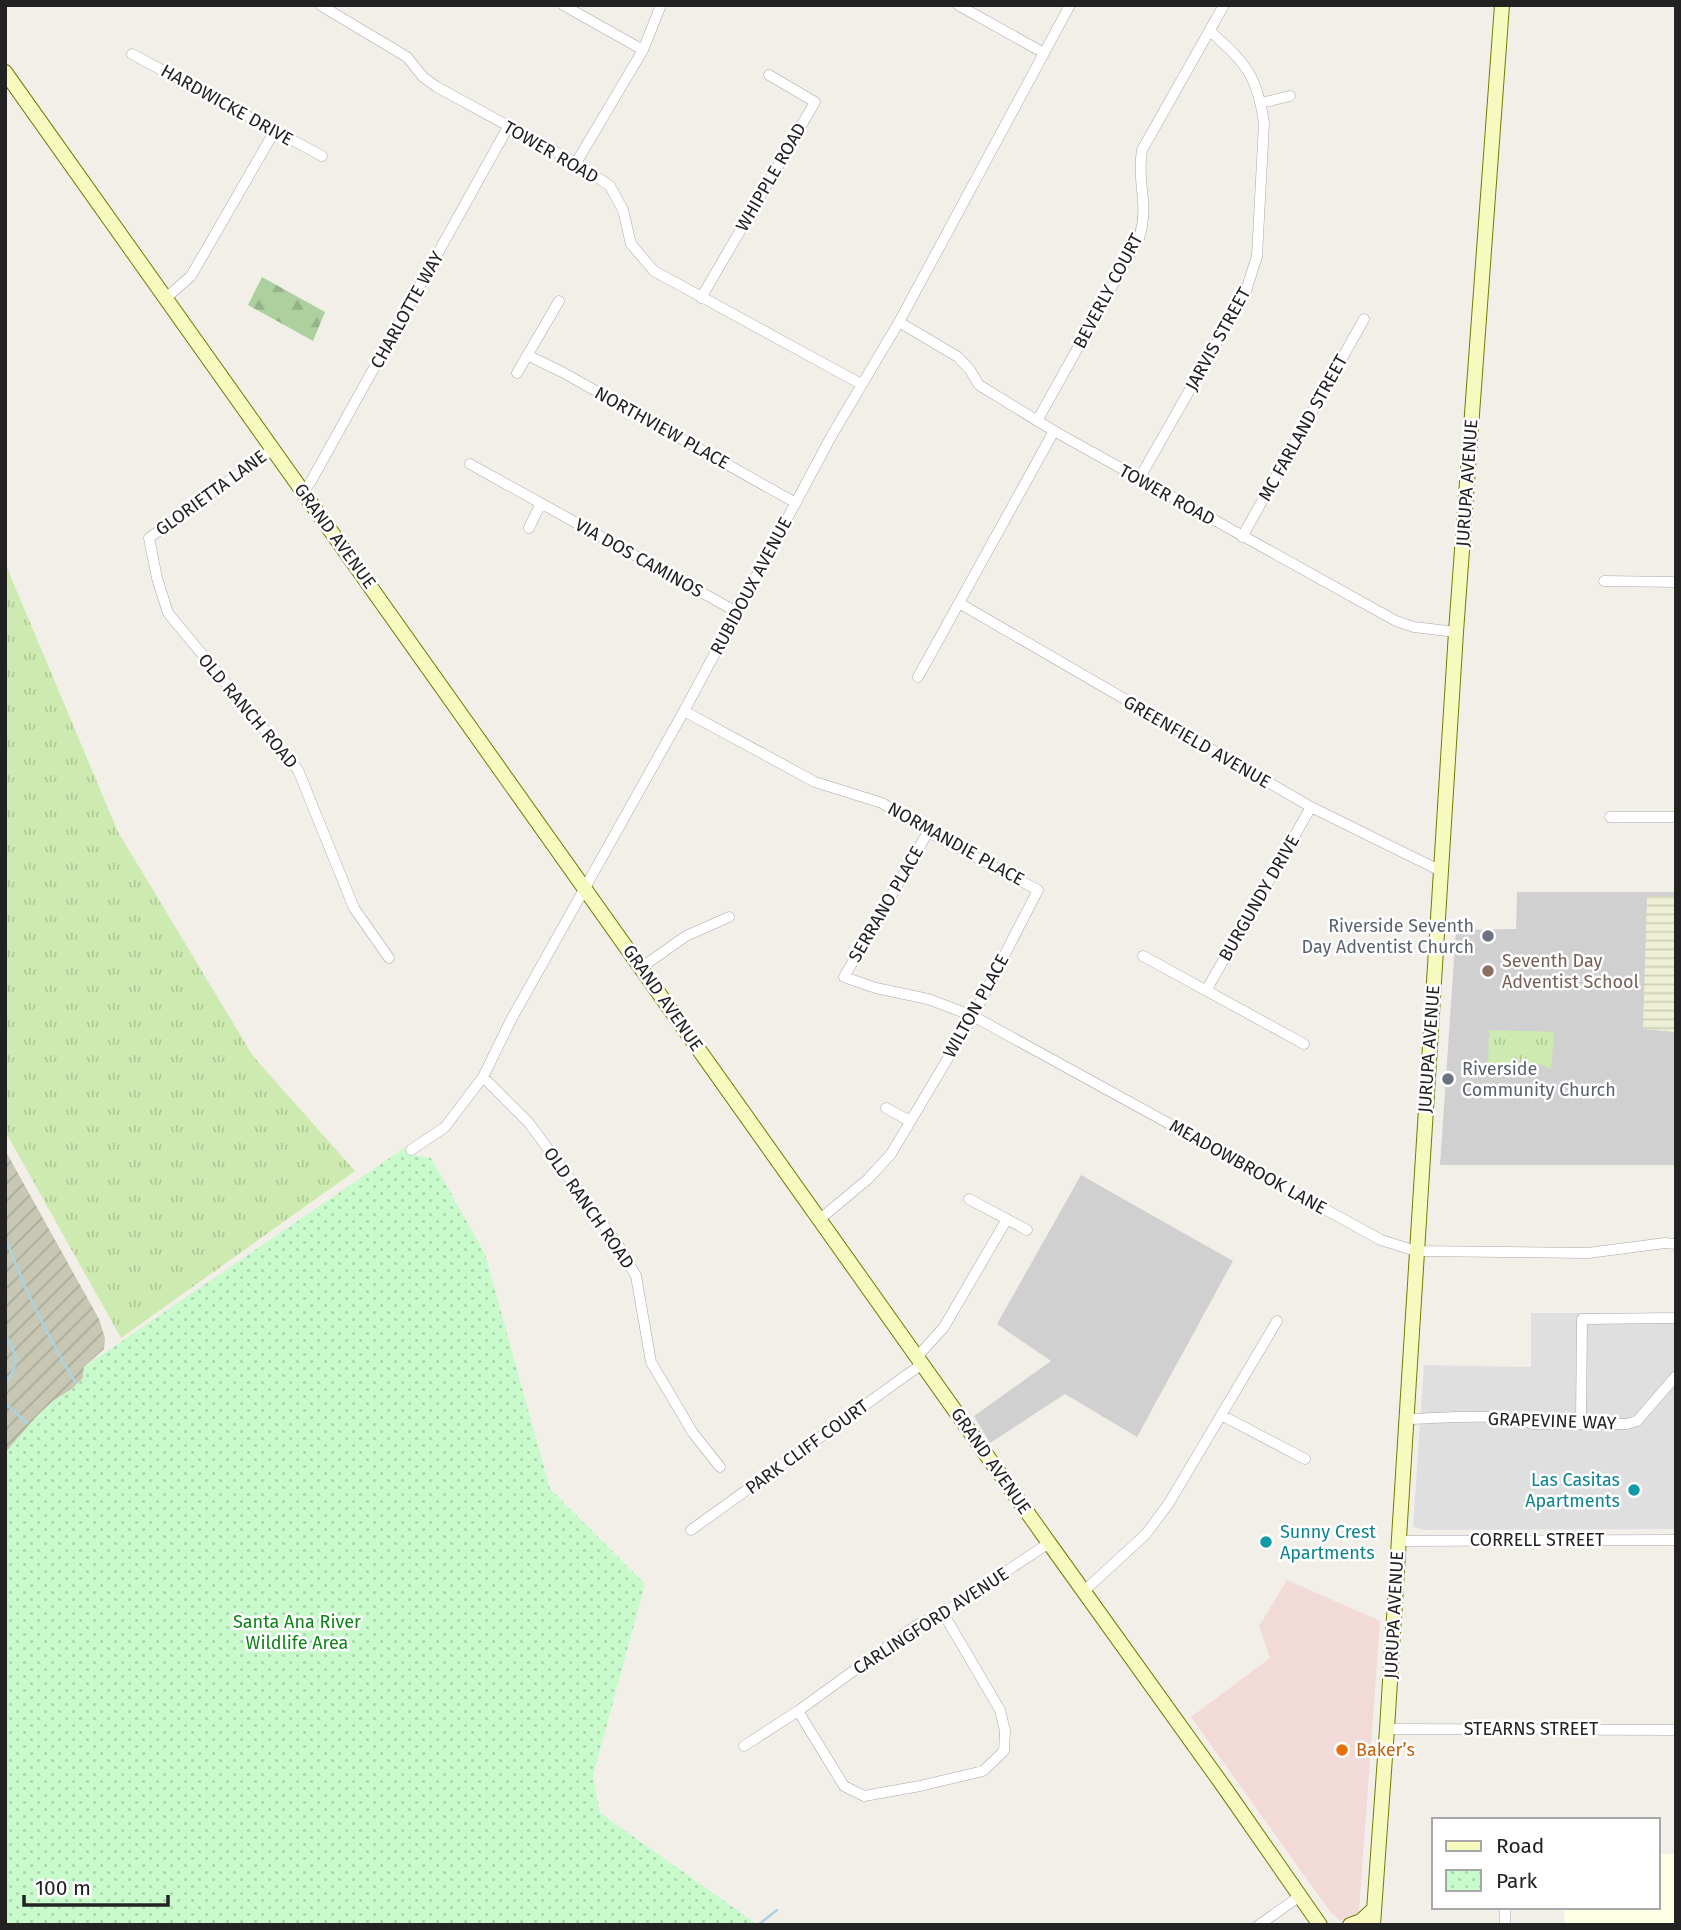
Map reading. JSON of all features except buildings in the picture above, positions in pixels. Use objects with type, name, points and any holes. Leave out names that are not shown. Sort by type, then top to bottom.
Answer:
[{"type":"street","name":"TOWER ROAD","points":[[320,5],[407,57],[423,77],[437,87],[576,163],[610,186],[623,210],[631,244],[654,271],[861,384]]},
{"type":"street","points":[[563,5],[643,50]]},
{"type":"street","points":[[576,163],[643,50],[660,5]]},
{"type":"street","points":[[958,5],[1044,53]]},
{"type":"street","name":"RUBIDOUX AVENUE","points":[[411,1150],[445,1127],[483,1077],[512,1018],[684,710],[861,384],[899,322],[1070,5]]},
{"type":"street","name":"BEVERLY COURT","points":[[1037,421],[1139,238],[1145,208],[1140,177],[1142,150],[1224,5]]},
{"type":"street","name":"JURUPA AVENUE","points":[[1373,1925],[1456,632],[1502,5]]},
{"type":"street","name":"JARVIS STREET","points":[[1139,479],[1246,291],[1257,256],[1264,123],[1261,103],[1250,73],[1210,31]]},
{"type":"street","name":"HARDWICKE DRIVE","points":[[132,54],[322,156]]},
{"type":"street","name":"GRAND AVENUE","points":[[5,72],[1320,1925]]},
{"type":"street","name":"WHIPPLE ROAD","points":[[701,298],[815,102],[769,75]]},
{"type":"street","points":[[1261,103],[1290,96]]},
{"type":"street","name":"CHARLOTTE WAY","points":[[303,491],[310,483],[508,127]]},
{"type":"street","points":[[167,297],[191,276],[274,132]]},
{"type":"street","points":[[517,373],[559,300]]},
{"type":"street","name":"MC FARLAND STREET","points":[[1242,537],[1364,319]]},
{"type":"street","name":"TOWER ROAD","points":[[899,322],[958,357],[979,385],[1054,431],[1242,537],[1396,621],[1414,627],[1456,632]]},
{"type":"street","name":"NORTHVIEW PLACE","points":[[527,355],[796,503]]},
{"type":"street","points":[[918,677],[1054,431]]},
{"type":"street","name":"GLORIETTA LANE","points":[[149,538],[273,449]]},
{"type":"street","name":"VIA DOS CAMINOS","points":[[470,464],[737,612]]},
{"type":"street","points":[[529,528],[541,503]]},
{"type":"street","name":"OLD RANCH ROAD","points":[[149,538],[168,613],[298,770],[354,908],[389,958]]},
{"type":"street","points":[[1604,581],[1676,582]]},
{"type":"street","name":"GREENFIELD AVENUE","points":[[959,603],[1311,807],[1441,871]]},
{"type":"street","name":"NORMANDIE PLACE","points":[[684,710],[815,782],[882,803],[928,832],[1038,890]]},
{"type":"street","name":"BURGUNDY DRIVE","points":[[1207,989],[1311,807]]},
{"type":"street","points":[[1610,817],[1676,817]]},
{"type":"street","name":"SERRANO PLACE","points":[[844,977],[928,832]]},
{"type":"street","name":"WILTON PLACE","points":[[820,1219],[868,1179],[891,1154],[973,1016],[1038,890]]},
{"type":"street","points":[[642,967],[686,936],[729,917]]},
{"type":"street","points":[[1143,956],[1304,1044]]},
{"type":"street","name":"MEADOWBROOK LANE","points":[[844,977],[876,988],[928,999],[973,1016],[1381,1240],[1416,1251],[1588,1253],[1665,1243],[1676,1244]]},
{"type":"street","name":"OLD RANCH ROAD","points":[[483,1077],[529,1122],[617,1242],[636,1276],[651,1362],[693,1433],[720,1467]]},
{"type":"street","points":[[887,1108],[910,1121]]},
{"type":"street","points":[[969,1199],[1027,1230]]},
{"type":"street","name":"PARK CLIFF COURT","points":[[691,1530],[920,1360],[944,1327],[1007,1219]]},
{"type":"street","points":[[1581,1424],[1582,1319],[1676,1318]]},
{"type":"street","points":[[1084,1591],[1146,1534],[1169,1503],[1277,1321]]},
{"type":"street","name":"GRAPEVINE WAY","points":[[1406,1419],[1499,1418],[1534,1424],[1628,1424],[1637,1421],[1676,1376]]},
{"type":"street","points":[[1221,1415],[1305,1459]]},
{"type":"street","name":"CORRELL STREET","points":[[1398,1541],[1676,1540]]},
{"type":"street","name":"CARLINGFORD AVENUE","points":[[744,1746],[917,1625],[943,1613],[1049,1543]]},
{"type":"street","points":[[797,1711],[844,1786],[864,1796],[983,1771],[1004,1752],[1005,1731],[1000,1710],[943,1613]]},
{"type":"street","name":"STEARNS STREET","points":[[1387,1730],[1676,1730]]},
{"type":"street","points":[[1259,1925],[1300,1896]]},
{"type":"street","points":[[1350,1925],[1361,1921],[1374,1909]]},
{"type":"shaded area","points":[[1517,892],[1676,892],[1676,1165],[1440,1165],[1456,930],[1516,929]]},
{"type":"shaded area","points":[[1647,896],[1676,896],[1676,1032],[1643,1029]]},
{"type":"shaded area","points":[[5,1150],[99,1319],[105,1338],[104,1349],[84,1367],[83,1378],[37,1416],[5,1453]]},
{"type":"shaded area","points":[[1081,1175],[1233,1261],[1137,1437],[1065,1394],[990,1443],[974,1416],[1051,1361],[997,1324]]},
{"type":"shaded area","points":[[1531,1313],[1676,1313],[1676,1529],[1424,1530],[1413,1527],[1424,1365],[1531,1367]]},
{"type":"shaded area","points":[[1287,1580],[1380,1621],[1359,1911],[1355,1917],[1347,1920],[1340,1920],[1331,1913],[1191,1717],[1270,1658],[1259,1626]]},
{"type":"shaded area","points":[[1660,1854],[1676,1854],[1676,1925],[1565,1925],[1564,1909],[1660,1909]]},
{"type":"green space","points":[[262,277],[325,312],[313,341],[248,305]]},
{"type":"green space","points":[[5,563],[118,832],[253,1056],[355,1171],[121,1338],[5,1131]]},
{"type":"green space","points":[[1489,1030],[1554,1032],[1551,1069],[1537,1063],[1488,1066]]},
{"type":"green space","name":"Santa Ana River Wildlife Area","points":[[406,1147],[411,1155],[431,1158],[485,1254],[550,1489],[645,1584],[593,1776],[600,1813],[758,1925],[5,1925],[5,1453],[37,1416],[83,1378],[84,1367]]},
{"type":"waterway","points":[[5,1235],[36,1310],[75,1382]]},
{"type":"waterway","points":[[5,1334],[16,1360],[5,1386]]},
{"type":"waterway","points":[[5,1403],[27,1423]]},
{"type":"waterway","points":[[758,1925],[777,1910]]},
{"type":"place","name":"Riverside Seventh Day Adventist Church","points":[[1488,936]]},
{"type":"place","name":"Seventh Day Adventist School","points":[[1488,971]]},
{"type":"place","name":"Riverside Community Church","points":[[1448,1079]]},
{"type":"place","name":"Las Casitas Apartments","points":[[1634,1490]]},
{"type":"place","name":"Sunny Crest Apartments","points":[[1266,1542]]},
{"type":"place","name":"Baker’s","points":[[1342,1750]]}]
